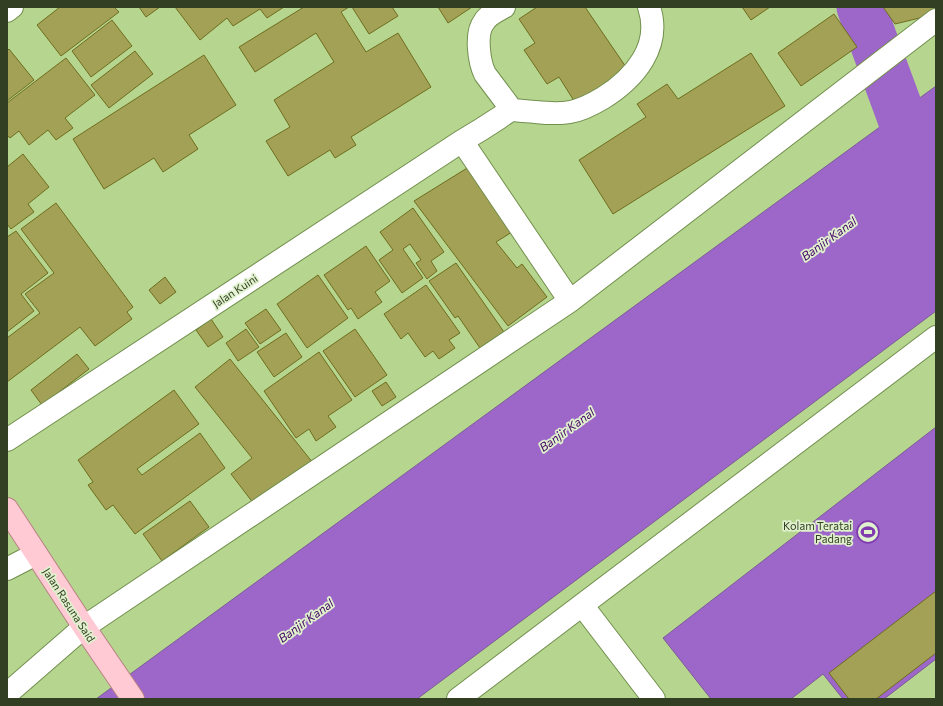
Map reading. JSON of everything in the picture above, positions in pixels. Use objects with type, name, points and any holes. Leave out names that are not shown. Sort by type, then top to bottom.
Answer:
[{"type":"main road","name":"Jalan Rasuna Said","points":[[7,509],[21,562],[89,635],[133,699]]},
{"type":"street","points":[[7,11],[12,7]]},
{"type":"street","points":[[504,7],[487,18],[484,21],[480,31],[479,44],[485,74],[512,110],[556,114],[568,113],[592,105],[628,80],[645,56],[651,40],[653,24],[649,7]]},
{"type":"street","points":[[7,694],[89,635],[570,301],[936,20]]},
{"type":"street","name":"Jalan Kuini","points":[[7,440],[462,141],[512,110]]},
{"type":"street","points":[[462,141],[570,301]]},
{"type":"street","points":[[458,699],[936,337]]},
{"type":"street","points":[[582,605],[654,699]]},
{"type":"water","name":"Banjir Kanal","points":[[936,86],[936,311],[417,699],[96,699]]},
{"type":"water","name":"Kolam Teratai Padang","points":[[936,427],[936,659],[884,699],[843,699],[823,674],[791,699],[711,699],[663,638]]},
{"type":"building","points":[[60,7],[114,7],[119,12],[61,56],[37,25]]},
{"type":"building","points":[[139,7],[160,7],[146,17]]},
{"type":"building","points":[[175,7],[284,7],[267,18],[260,9],[233,26],[227,18],[200,40]]},
{"type":"building","points":[[304,7],[349,7],[341,12],[366,52],[398,33],[431,87],[351,137],[356,145],[335,158],[330,150],[288,176],[266,141],[290,127],[274,100],[334,62],[316,33],[255,72],[239,47]]},
{"type":"building","points":[[352,7],[392,7],[398,16],[369,34]]},
{"type":"building","points":[[438,7],[472,7],[448,23]]},
{"type":"building","points":[[537,7],[585,7],[628,70],[576,104],[559,77],[547,84],[524,50],[535,43],[519,19]]},
{"type":"building","points":[[742,7],[770,7],[751,20]]},
{"type":"building","points":[[883,7],[932,7],[936,14],[895,24]]},
{"type":"building","points":[[834,14],[857,47],[801,86],[778,53]]},
{"type":"building","points":[[112,20],[132,46],[91,77],[72,51]]},
{"type":"building","points":[[9,49],[34,80],[7,101],[7,51]]},
{"type":"building","points":[[135,51],[153,74],[109,108],[91,85]]},
{"type":"building","points":[[751,53],[785,106],[613,214],[579,160],[646,117],[637,104],[667,84],[678,99]]},
{"type":"building","points":[[204,55],[236,105],[189,135],[198,149],[163,172],[154,158],[104,189],[73,139]]},
{"type":"building","points":[[66,58],[95,95],[65,118],[73,128],[56,140],[48,130],[29,145],[19,131],[10,138],[7,135],[7,103]]},
{"type":"building","points":[[23,154],[49,187],[28,204],[34,212],[11,229],[7,224],[7,167]]},
{"type":"building","points":[[472,165],[512,232],[496,242],[517,268],[522,264],[547,297],[508,326],[414,201]]},
{"type":"building","points":[[56,203],[133,307],[127,312],[132,319],[95,346],[80,327],[7,382],[7,338],[40,313],[25,294],[54,273],[21,229]]},
{"type":"building","points":[[413,208],[444,252],[431,261],[437,271],[427,279],[416,263],[421,260],[410,244],[403,249],[423,278],[402,293],[379,260],[393,250],[380,232]]},
{"type":"building","points":[[16,231],[48,273],[21,294],[34,311],[7,332],[7,237]]},
{"type":"building","points":[[366,246],[390,281],[375,292],[382,302],[358,319],[351,308],[348,310],[324,275]]},
{"type":"building","points":[[456,263],[504,332],[480,348],[458,316],[455,318],[429,281]]},
{"type":"building","points":[[318,275],[348,318],[307,348],[277,304]]},
{"type":"building","points":[[165,277],[176,292],[160,304],[149,290]]},
{"type":"building","points":[[426,285],[460,333],[449,340],[455,348],[439,359],[433,351],[425,357],[408,333],[401,339],[384,314]]},
{"type":"building","points":[[266,309],[281,330],[260,344],[245,323]]},
{"type":"building","points":[[211,319],[223,337],[208,347],[196,330]]},
{"type":"building","points":[[246,329],[259,347],[238,361],[226,343]]},
{"type":"building","points":[[355,329],[387,375],[355,397],[323,351]]},
{"type":"building","points":[[286,333],[302,357],[274,377],[257,352]]},
{"type":"building","points":[[319,352],[352,400],[328,416],[336,427],[316,441],[309,429],[296,438],[264,391]]},
{"type":"building","points":[[77,354],[89,369],[42,405],[31,390]]},
{"type":"building","points":[[230,359],[313,463],[257,508],[231,474],[252,458],[195,387]]},
{"type":"building","points":[[386,382],[396,397],[382,406],[372,391]]},
{"type":"building","points":[[174,390],[199,424],[137,469],[142,475],[200,433],[225,468],[135,534],[113,505],[106,510],[88,485],[93,482],[78,460]]},
{"type":"building","points":[[190,501],[209,527],[162,561],[143,534]]},
{"type":"building","points":[[936,591],[936,653],[876,699],[849,699],[829,673]]},
{"type":"waterway","points":[[861,7],[921,172]]},
{"type":"place","name":"Kolam Teratai Padang","points":[[868,532]]}]
